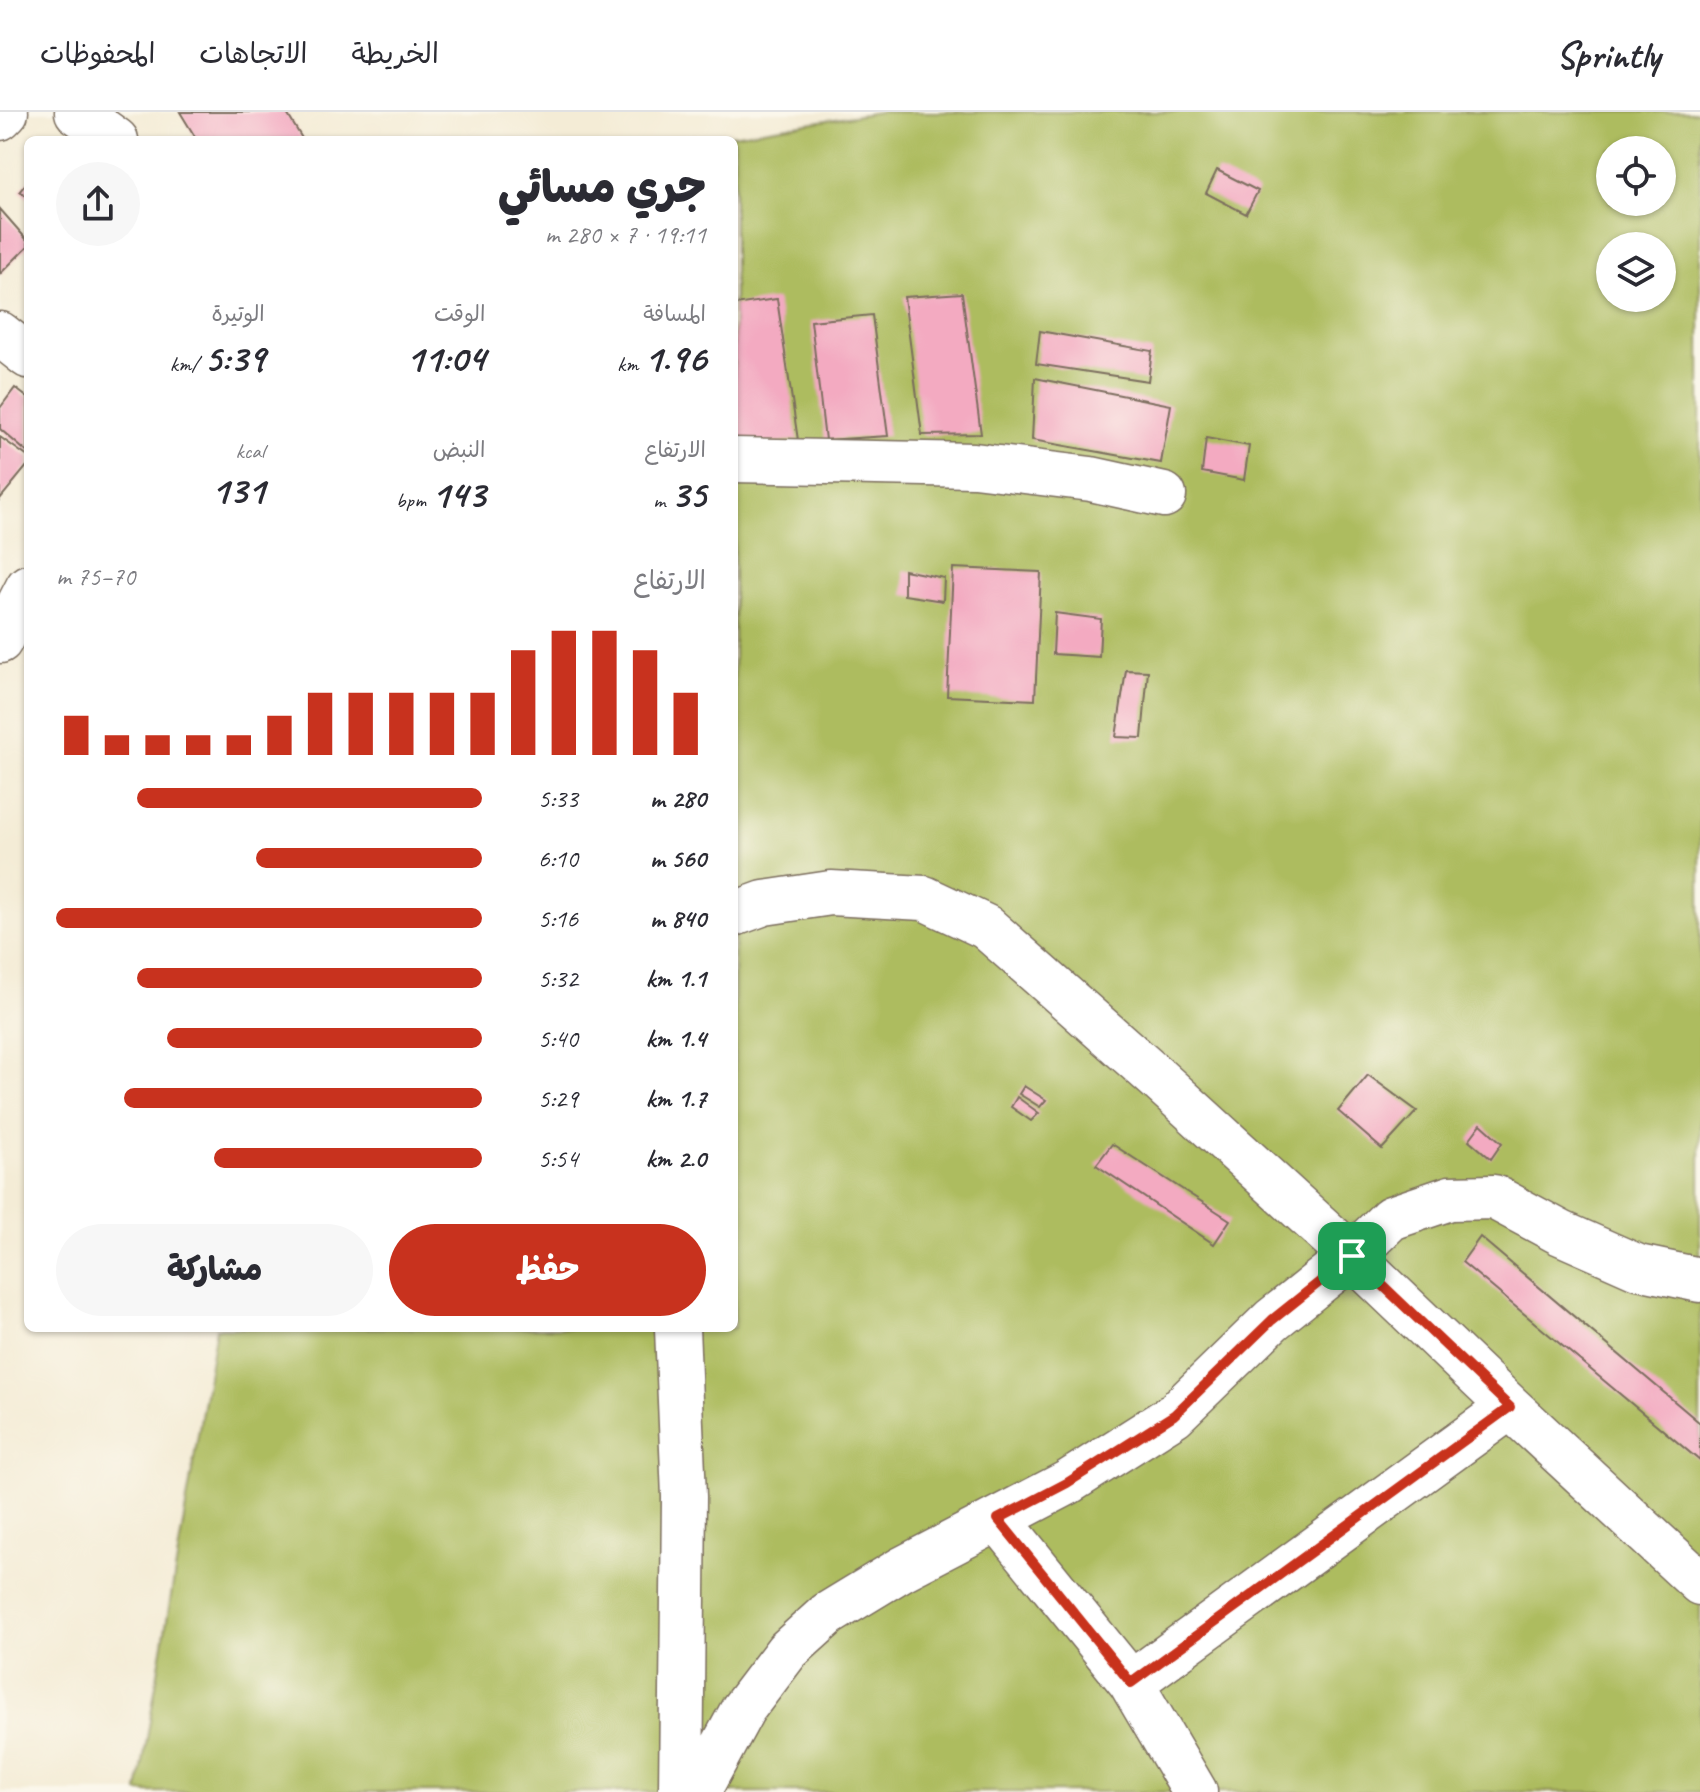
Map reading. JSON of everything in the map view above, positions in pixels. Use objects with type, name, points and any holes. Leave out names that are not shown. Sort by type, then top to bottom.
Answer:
[{"type":"street","points":[[0,118],[6,112]]},
{"type":"street","points":[[77,112],[110,136]]},
{"type":"street","points":[[0,334],[24,353]]},
{"type":"street","points":[[738,460],[974,465],[1091,479],[1164,495]]},
{"type":"street","points":[[0,641],[24,595]]},
{"type":"street","points":[[738,913],[764,903],[831,893],[908,897],[924,898],[986,927],[1352,1256],[1700,1583]]},
{"type":"street","points":[[698,1792],[743,1709],[787,1651],[828,1614],[902,1569],[1067,1483],[1174,1415],[1272,1320],[1352,1256],[1391,1218],[1450,1198],[1494,1197],[1561,1233],[1638,1267],[1700,1280]]},
{"type":"street","points":[[677,1332],[684,1497],[681,1792]]},
{"type":"street","points":[[1131,1683],[1510,1407]]},
{"type":"street","points":[[998,1519],[1131,1683],[1195,1792]]},
{"type":"green space","points":[[879,112],[1700,112],[1700,1792],[138,1792],[215,1332],[738,1332],[738,136],[725,136]]},
{"type":"building","points":[[180,112],[286,112],[301,136],[195,136]]},
{"type":"building","points":[[1217,170],[1258,191],[1246,214],[1206,193]]},
{"type":"building","points":[[0,209],[24,236],[24,250],[0,274]]},
{"type":"building","points":[[962,293],[981,434],[922,435],[904,297]]},
{"type":"building","points":[[777,299],[798,440],[738,447],[738,304]]},
{"type":"building","points":[[872,315],[888,436],[825,440],[811,321]]},
{"type":"building","points":[[1040,331],[1152,351],[1148,381],[1036,364]]},
{"type":"building","points":[[1035,378],[1171,405],[1161,463],[1032,440]]},
{"type":"building","points":[[15,388],[24,395],[24,450],[0,429],[0,408]]},
{"type":"building","points":[[0,437],[24,454],[24,470],[0,499]]},
{"type":"building","points":[[1206,438],[1249,446],[1244,480],[1202,472]]},
{"type":"building","points":[[953,568],[1041,572],[1035,700],[947,696]]},
{"type":"building","points":[[904,570],[944,578],[943,601],[904,595]]},
{"type":"building","points":[[1055,613],[1101,619],[1099,657],[1053,654]]},
{"type":"building","points":[[1126,670],[1148,671],[1142,738],[1116,737]]},
{"type":"building","points":[[1368,1075],[1417,1111],[1382,1149],[1338,1111]]},
{"type":"building","points":[[1024,1086],[1046,1100],[1040,1107],[1019,1094]]},
{"type":"building","points":[[1017,1097],[1039,1113],[1031,1121],[1011,1107]]},
{"type":"building","points":[[1481,1124],[1502,1143],[1491,1159],[1469,1140]]},
{"type":"building","points":[[1112,1144],[1230,1220],[1214,1244],[1096,1165]]},
{"type":"building","points":[[1480,1237],[1700,1423],[1700,1461],[1462,1262]]},
{"type":"route","points":[[1352,1256],[1510,1407],[1131,1683],[998,1519],[1067,1483],[1174,1415],[1272,1320],[1352,1256]]}]
